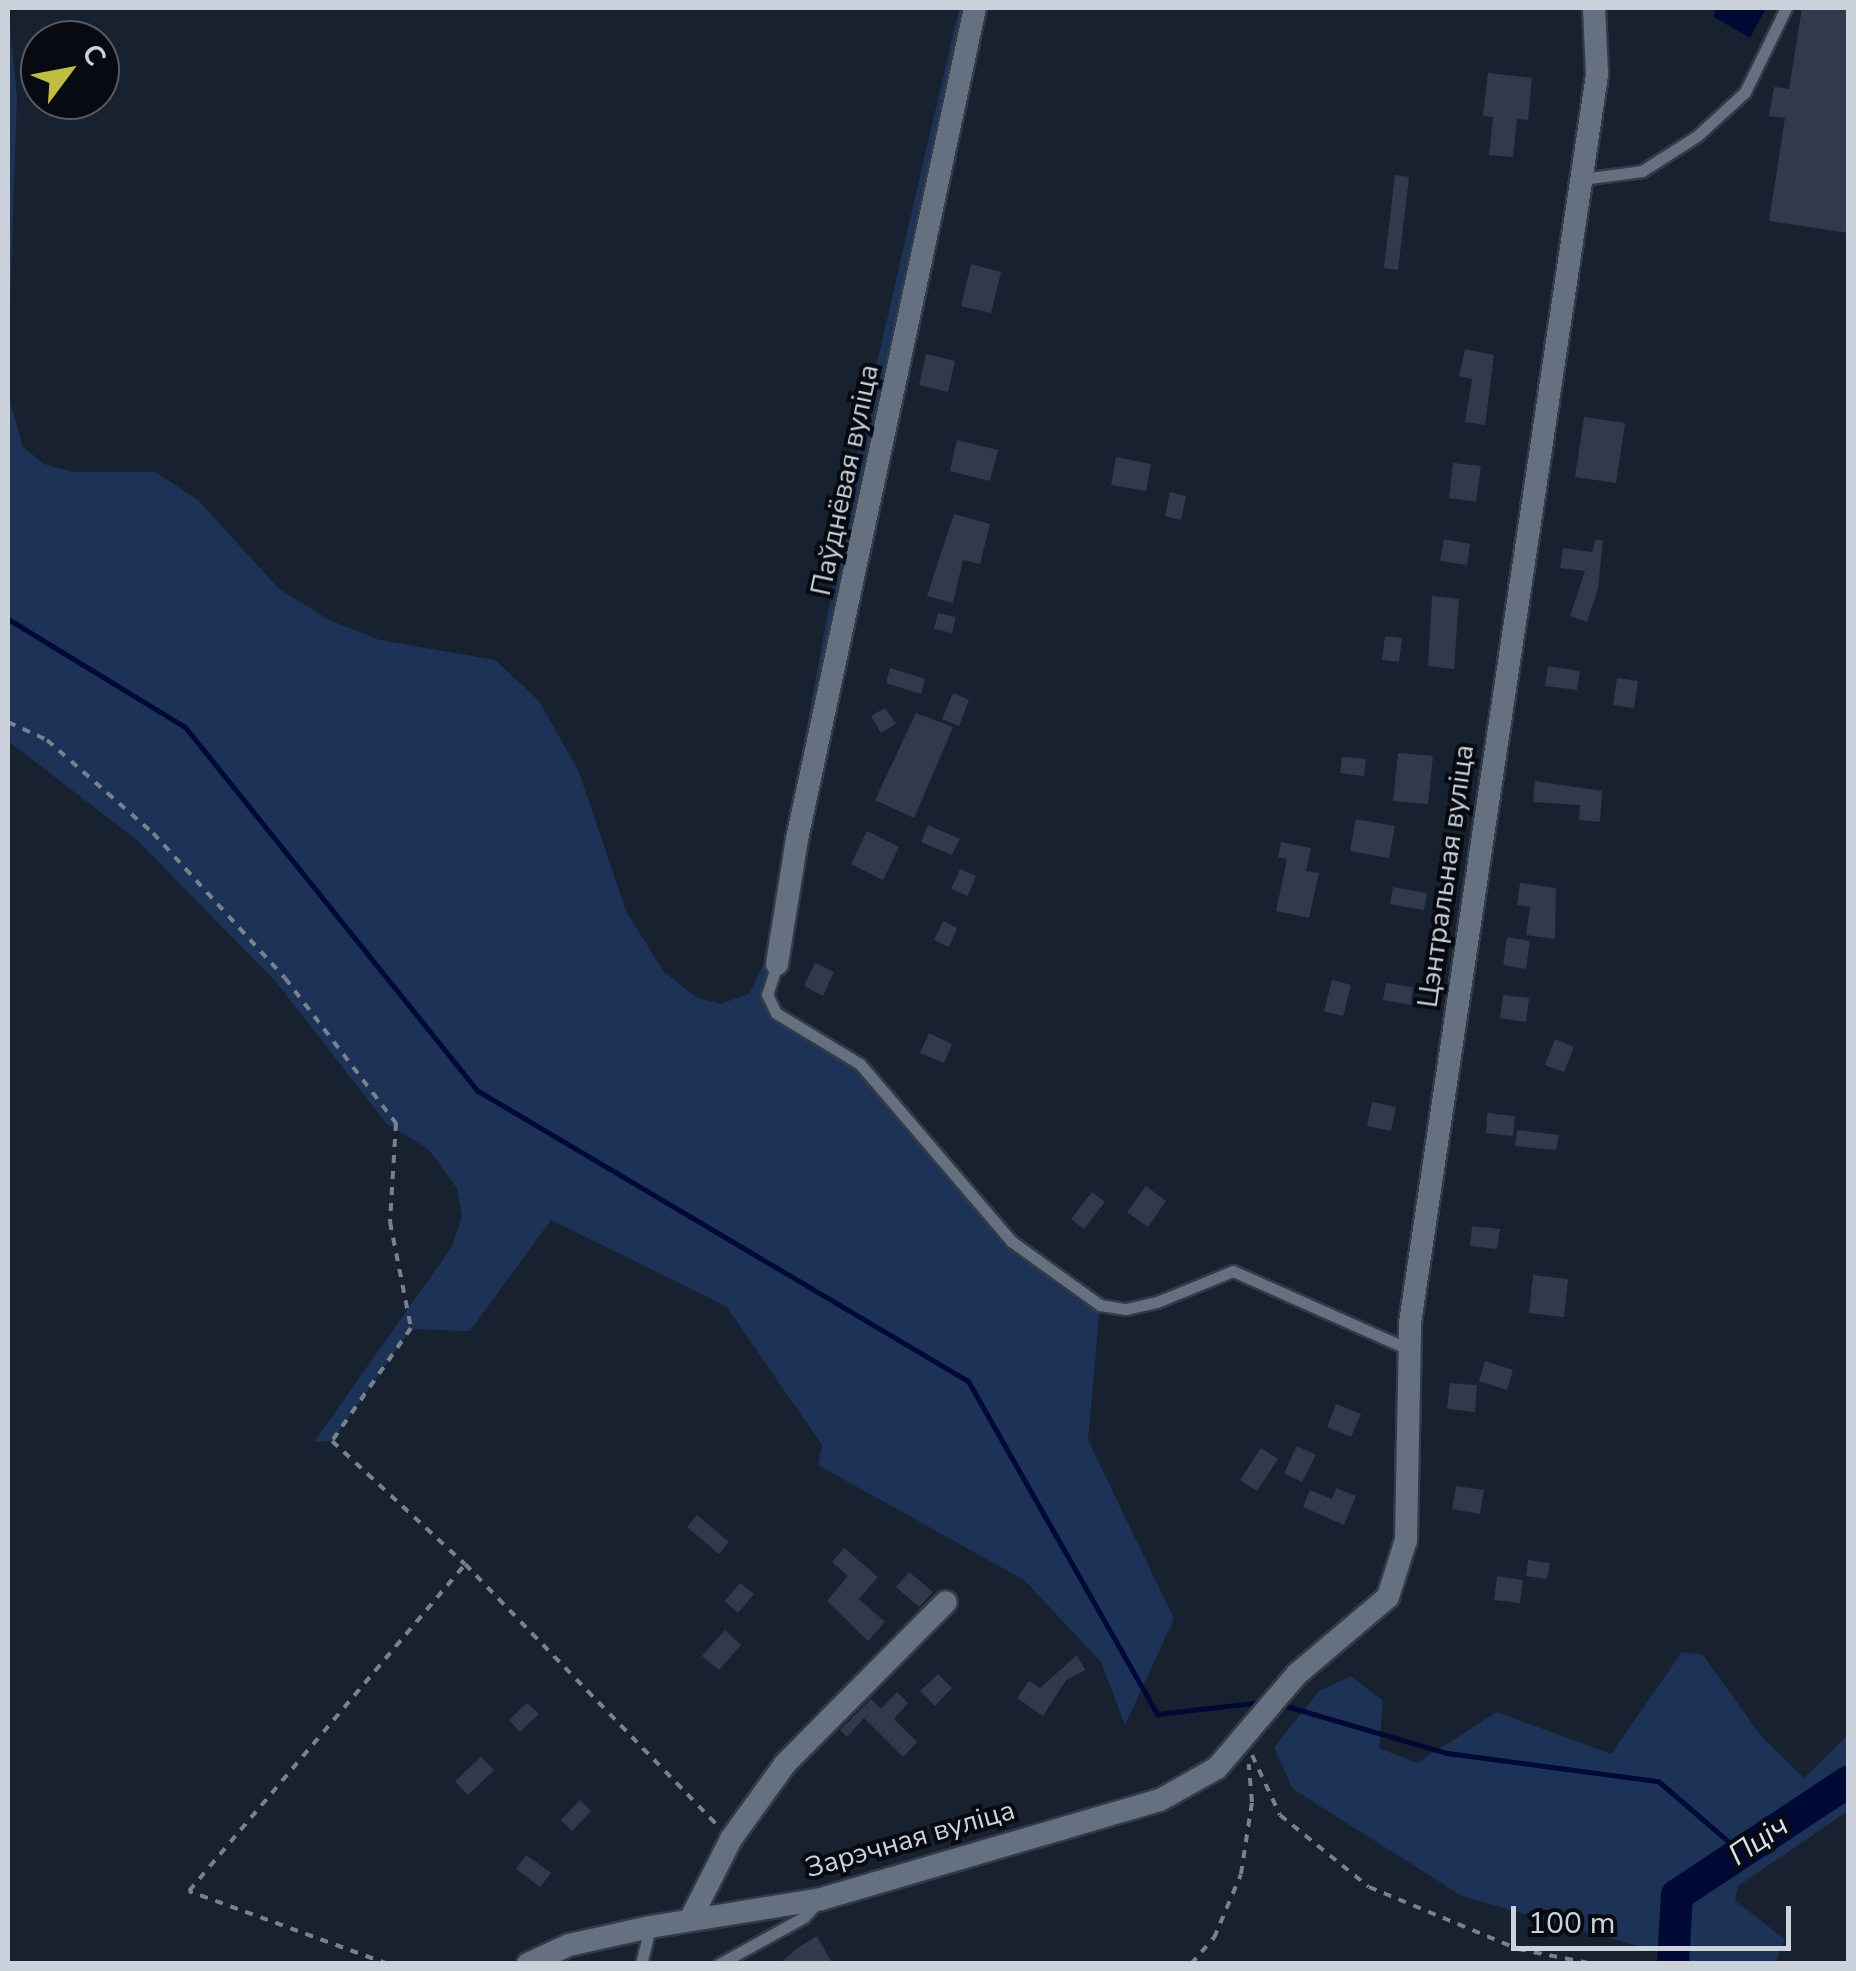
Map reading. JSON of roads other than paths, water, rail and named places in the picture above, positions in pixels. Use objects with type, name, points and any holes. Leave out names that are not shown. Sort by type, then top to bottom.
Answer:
[{"type":"street","name":"Паўднёвая вуліца","points":[[777,964],[797,839],[975,8]]},
{"type":"street","name":"Цэнтральная вуліца","points":[[1270,1701],[1368,1619],[1398,1578],[1406,1540],[1408,1350],[1578,178],[1597,74],[1594,8]]},
{"type":"street","points":[[691,1918],[731,1839],[785,1764],[946,1602]]},
{"type":"street","name":"Зарэчная вуліца","points":[[528,1964],[569,1945],[691,1918],[820,1899],[1160,1800],[1217,1768],[1246,1739],[1270,1701]]},
{"type":"lane","points":[[1578,178],[1642,171],[1697,136],[1745,92],[1786,8]]},
{"type":"lane","points":[[777,964],[767,994],[776,1013],[860,1064],[1011,1240],[1100,1305],[1126,1309],[1157,1302],[1233,1272],[1258,1277],[1408,1350]]},
{"type":"lane","points":[[719,1964],[804,1917],[820,1899]]},
{"type":"lane","points":[[642,1964],[650,1927]]},
{"type":"waterway","points":[[8,619],[185,727],[478,1091],[968,1381],[1157,1714],[1263,1702]]},
{"type":"waterway","points":[[1279,1704],[1447,1753],[1658,1781],[1744,1855]]},
{"type":"waterway","name":"Пціч","points":[[1673,1964],[1677,1895],[1848,1782]]}]
